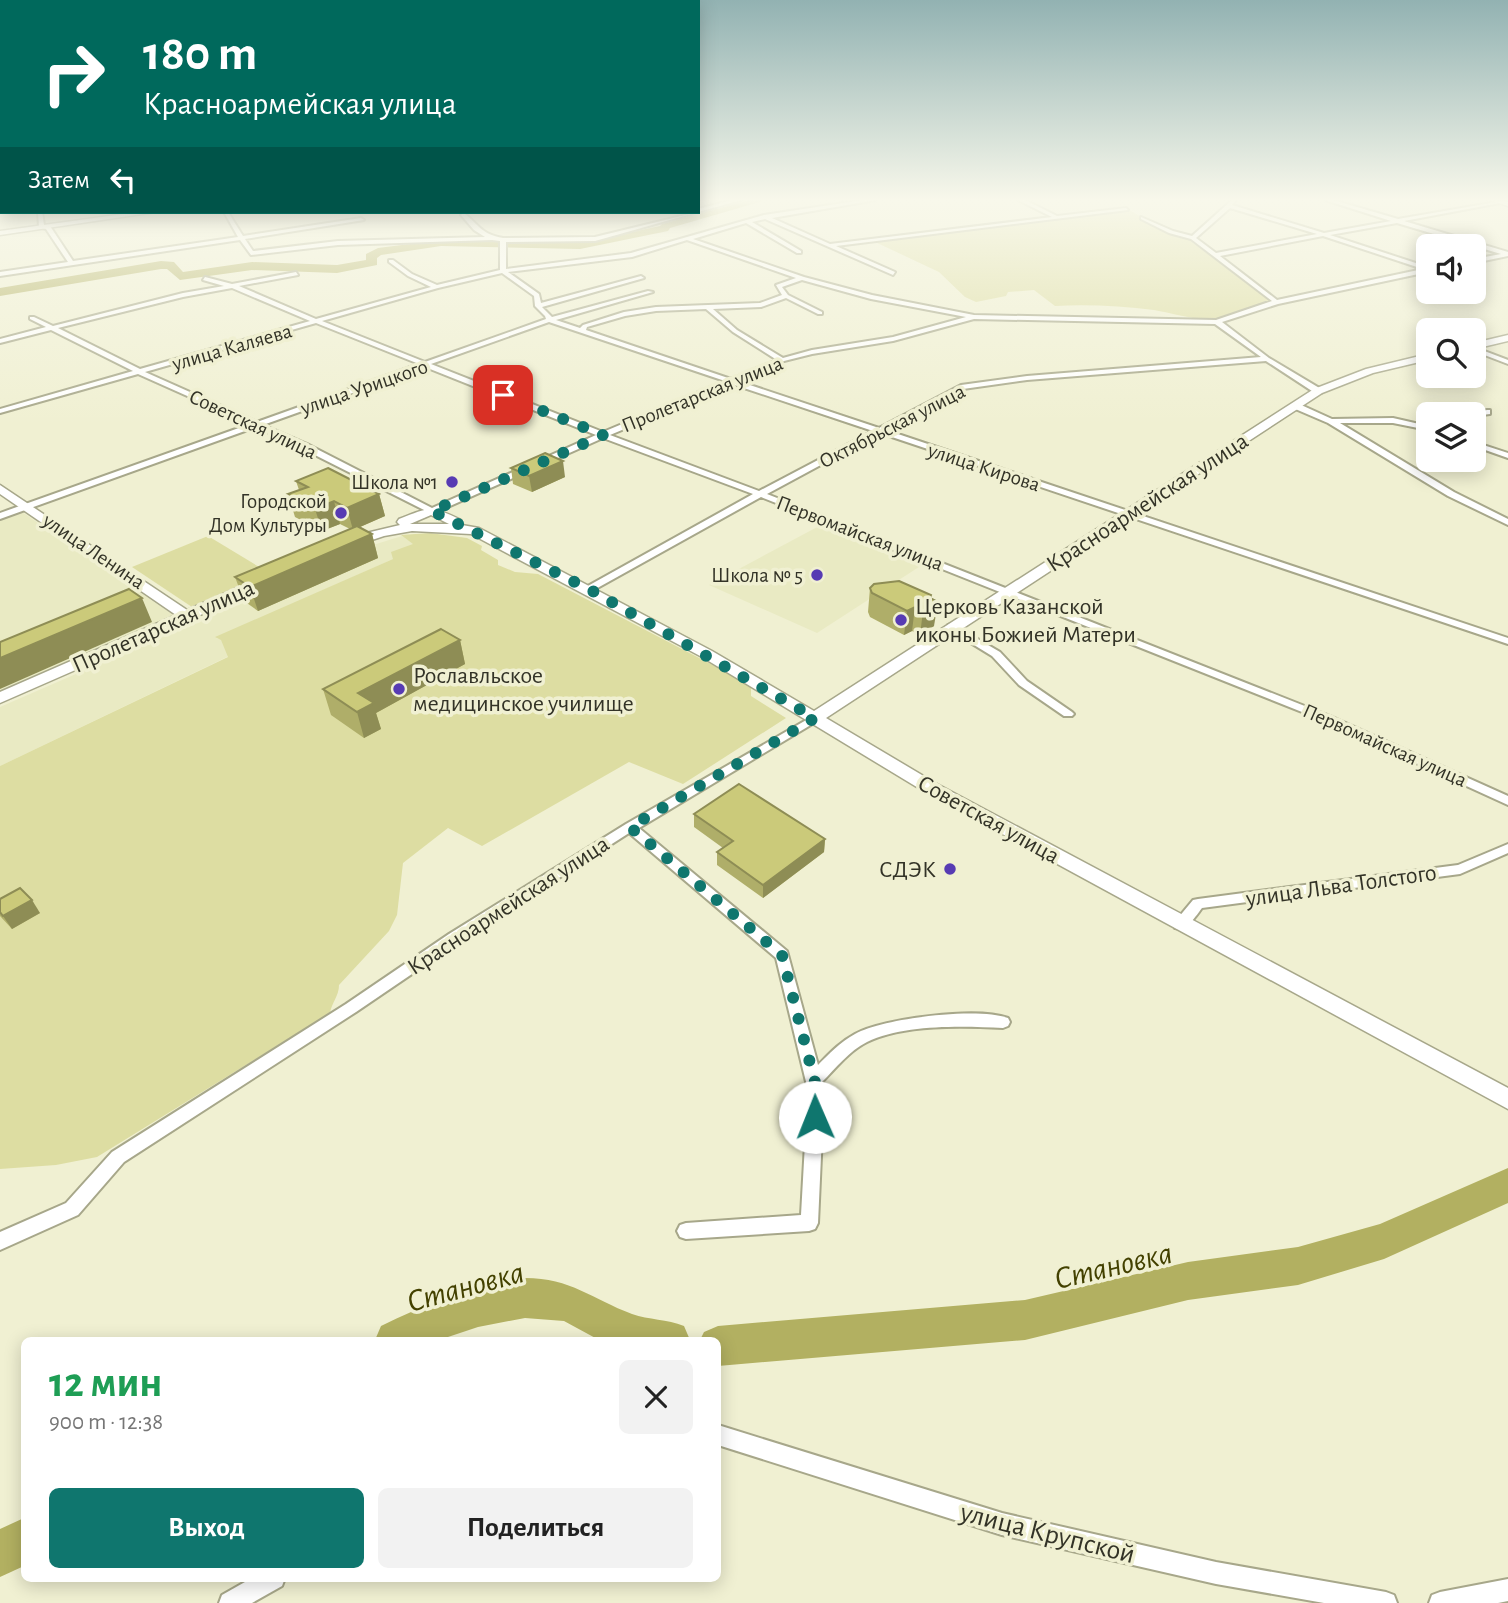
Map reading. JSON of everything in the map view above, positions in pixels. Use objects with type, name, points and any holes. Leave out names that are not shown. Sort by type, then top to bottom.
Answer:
[{"type":"main road","points":[[1486,344],[1508,338]]},
{"type":"main road","name":"Красноармейская улица","points":[[815,718],[1318,391],[1370,371],[1416,360]]},
{"type":"main road","name":"улица Ленина","points":[[0,489],[187,616]]},
{"type":"main road","name":"Советская улица","points":[[432,511],[589,589],[815,718],[931,788],[1508,1099]]},
{"type":"main road","name":"Пролетарская улица","points":[[333,551],[432,511]]},
{"type":"main road","name":"Советская улица","points":[[443,525],[474,531]]},
{"type":"main road","name":"Пролетарская улица","points":[[363,537],[403,528],[443,525]]},
{"type":"main road","name":"Пролетарская улица","points":[[0,698],[272,578]]},
{"type":"street","points":[[0,341],[183,295],[292,275]]},
{"type":"street","points":[[410,275],[436,287]]},
{"type":"street","name":"улица Каляева","points":[[0,411],[487,275]]},
{"type":"street","points":[[508,275],[537,295],[538,306],[548,315],[549,320]]},
{"type":"street","points":[[793,275],[871,297],[974,317],[1217,322],[1276,302],[1405,275]]},
{"type":"street","points":[[1241,275],[1276,302]]},
{"type":"street","points":[[538,306],[641,278]]},
{"type":"street","points":[[802,278],[778,286],[786,296],[820,313]]},
{"type":"street","name":"Первомайская улица","points":[[205,279],[236,287],[603,435],[1009,591],[1326,718],[1508,801]]},
{"type":"street","name":"улица Урицкого","points":[[0,516],[549,320],[650,292]]},
{"type":"street","points":[[582,331],[585,326],[624,314],[656,309],[761,305],[786,296]]},
{"type":"street","points":[[707,307],[734,331],[782,360]]},
{"type":"street","name":"Пролетарская улица","points":[[432,511],[782,360],[811,352],[894,339],[974,317]]},
{"type":"street","name":"Советская улица","points":[[32,318],[432,511]]},
{"type":"street","name":"улица Кирова","points":[[549,320],[1508,641]]},
{"type":"street","points":[[1217,322],[1266,359],[1318,391]]},
{"type":"street","points":[[1486,352],[1508,362]]},
{"type":"street","name":"Октябрьская улица","points":[[589,589],[961,387],[1027,378],[1266,359]]},
{"type":"street","points":[[1296,406],[1331,421],[1451,494],[1508,522]]},
{"type":"street","points":[[1331,421],[1416,424]]},
{"type":"street","points":[[1486,448],[1508,456]]},
{"type":"street","points":[[952,627],[996,654],[1023,682],[1068,714]]},
{"type":"street","name":"Красноармейская улица","points":[[0,1241],[72,1209],[118,1157],[630,827],[815,718]]},
{"type":"street","points":[[630,827],[782,955],[817,1090],[809,1223],[685,1231]]},
{"type":"street","name":"улица Льва Толстого","points":[[1180,924],[1198,904],[1461,869],[1508,848]]},
{"type":"street","points":[[814,1079],[863,1037],[886,1029],[925,1024],[1003,1022]]},
{"type":"street","name":"улица Крупской","points":[[721,1436],[1002,1524],[1216,1573],[1386,1603]]},
{"type":"street","points":[[230,1603],[267,1582]]},
{"type":"street","points":[[1440,1603],[1508,1590]]},
{"type":"shaded area","points":[[942,275],[1235,275],[1270,301],[1231,316],[1211,320],[1129,307],[1055,306],[1034,290],[1008,292],[1006,296],[976,302],[965,297]]},
{"type":"shaded area","points":[[22,512],[173,615],[0,692],[0,520]]},
{"type":"shaded area","name":"Школа № 5","points":[[821,525],[922,565],[817,633],[709,585]]},
{"type":"shaded area","points":[[430,533],[467,538],[482,546],[481,550],[498,560],[498,565],[515,572],[538,574],[751,685],[751,696],[786,718],[683,784],[629,762],[482,846],[448,828],[403,863],[397,915],[389,931],[339,985],[330,1013],[97,1157],[56,1165],[0,1169],[0,766],[228,657],[221,640],[215,637],[393,559],[391,552],[413,544],[401,535]]},
{"type":"shaded area","points":[[208,536],[269,573],[192,607],[132,567]]},
{"type":"shaded area","points":[[402,536],[414,544],[393,559],[216,638],[221,639],[229,656],[0,766],[0,707],[373,545]]},
{"type":"building","points":[[545,453],[563,461],[529,476],[511,468]]},
{"type":"building","points":[[328,468],[379,494],[347,508],[334,501],[315,509],[288,494],[308,487],[296,481]]},
{"type":"building","points":[[357,526],[372,534],[250,587],[235,577]]},
{"type":"building","points":[[899,581],[931,595],[930,598],[938,602],[923,611],[915,607],[907,611],[872,593],[870,588],[874,584]]},
{"type":"building","points":[[129,589],[142,598],[0,658],[0,642]]},
{"type":"building","points":[[441,629],[460,640],[358,693],[374,703],[357,712],[323,689]]},
{"type":"building","points":[[739,784],[825,839],[763,885],[717,852],[733,841],[694,814]]},
{"type":"building","points":[[20,888],[32,900],[3,916],[0,912],[0,899]]},
{"type":"waterway","points":[[0,292],[103,275]]},
{"type":"waterway","points":[[179,275],[197,275]]},
{"type":"waterway","name":"Становка","points":[[721,1346],[1025,1320],[1188,1281],[1298,1266],[1384,1241],[1508,1185]]},
{"type":"waterway","name":"Становка","points":[[402,1337],[455,1314],[502,1301],[525,1298],[565,1302],[610,1325],[642,1337]]},
{"type":"waterway","name":"Становка","points":[[0,1554],[21,1543]]},
{"type":"place","name":"Школа №1","points":[[452,482]]},
{"type":"place","name":"Городской Дом Культуры","points":[[341,513]]},
{"type":"place","name":"Школа № 5","points":[[817,575]]},
{"type":"place","name":"Церковь Казанской иконы Божией Матери","points":[[901,620]]},
{"type":"place","name":"Рославльское медицинское училище","points":[[399,689]]},
{"type":"place","name":"СДЭК","points":[[950,869]]},
{"type":"route","points":[[503,395],[603,435],[432,511],[589,589],[815,718],[630,827],[782,955],[817,1090],[815,1117]]}]
